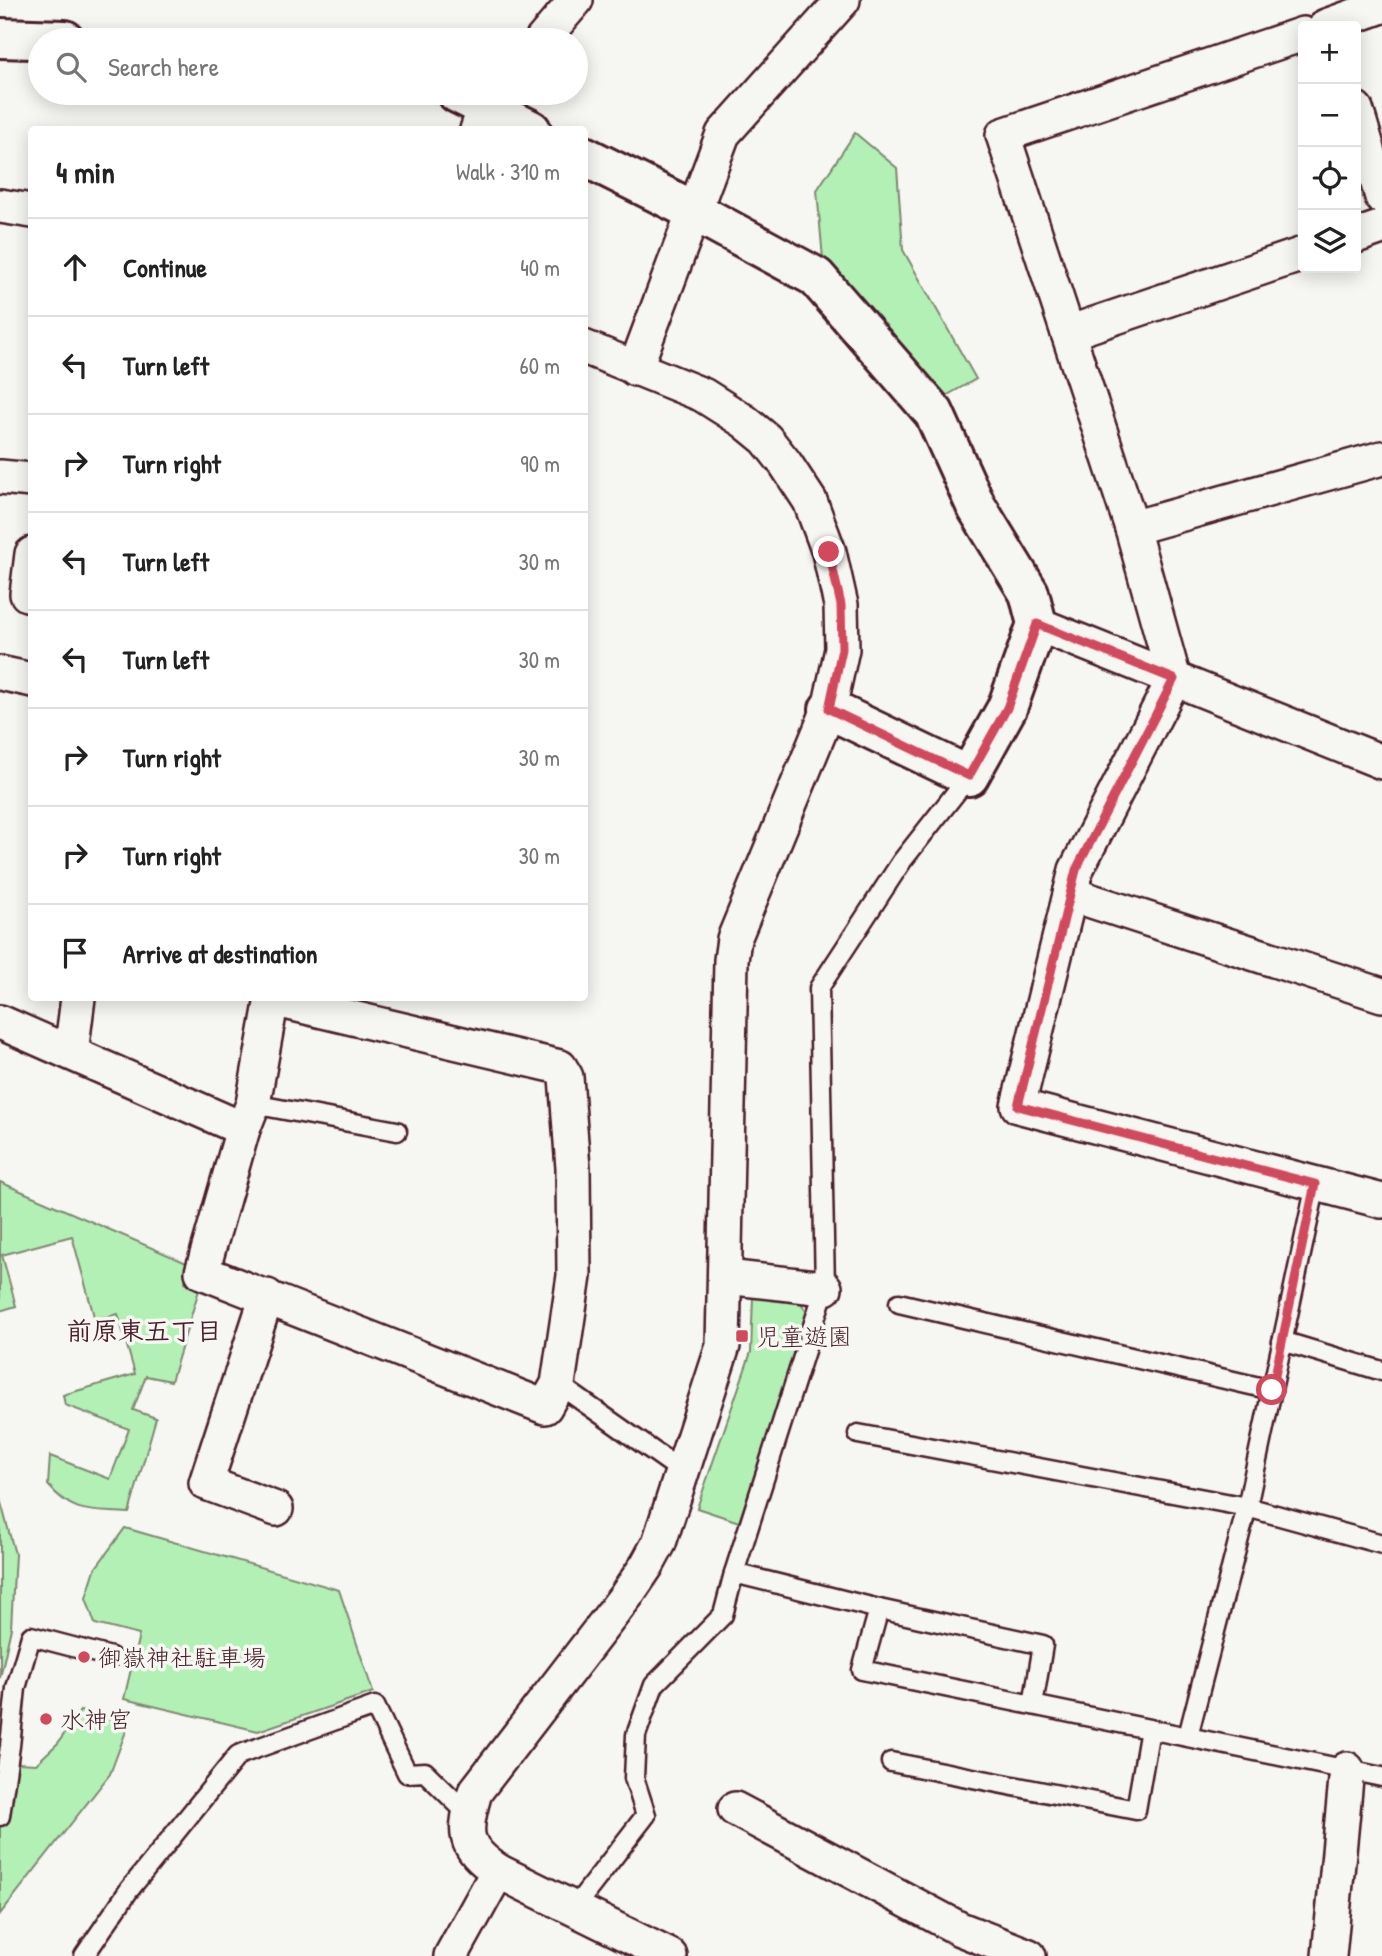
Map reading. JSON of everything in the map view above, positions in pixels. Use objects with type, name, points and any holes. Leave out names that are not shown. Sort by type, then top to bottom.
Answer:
[{"type":"street","points":[[552,28],[576,0]]},
{"type":"street","points":[[635,369],[723,134],[843,0]]},
{"type":"street","points":[[1342,21],[1382,6]]},
{"type":"street","points":[[1298,36],[1003,135],[1132,528],[1174,679],[1076,870],[1018,1106],[1382,1200]]},
{"type":"street","points":[[0,38],[28,39]]},
{"type":"street","points":[[479,105],[523,126]]},
{"type":"street","points":[[1361,125],[1382,197]]},
{"type":"street","points":[[588,158],[816,277],[934,413],[976,506],[1029,593],[1037,624],[1007,708],[969,776],[829,709]]},
{"type":"street","points":[[0,206],[28,210]]},
{"type":"street","points":[[1361,234],[1382,227]]},
{"type":"street","points":[[1068,333],[1298,256]]},
{"type":"street","points":[[588,349],[704,396],[744,421],[766,439],[810,501],[829,552],[841,605],[842,649],[829,709],[734,939],[730,973],[723,1346],[659,1543],[626,1596],[475,1792],[468,1814],[470,1846],[483,1861],[654,1952]]},
{"type":"street","points":[[1132,528],[1382,458]]},
{"type":"street","points":[[0,477],[28,480]]},
{"type":"street","points":[[1037,624],[1382,762]]},
{"type":"street","points":[[0,673],[28,679]]},
{"type":"street","points":[[1070,894],[1382,995]]},
{"type":"street","points":[[71,1053],[78,1001]]},
{"type":"street","points":[[271,1001],[248,1117],[202,1272],[545,1407],[558,1384],[574,1276],[573,1168],[566,1077],[560,1067],[285,1001]]},
{"type":"street","points":[[0,1022],[71,1053],[248,1117]]},
{"type":"street","points":[[726,1277],[825,1288]]},
{"type":"street","points":[[267,1296],[206,1483],[276,1509]]},
{"type":"street","points":[[1329,1956],[1347,1769]]},
{"type":"street","points":[[735,1810],[960,1929],[1029,1956]]},
{"type":"street","points":[[451,1956],[498,1871]]},
{"type":"lane","points":[[573,1908],[646,1815],[634,1778],[636,1735],[654,1685],[723,1615],[825,1288],[819,988],[902,861],[969,776]]},
{"type":"lane","points":[[248,1117],[397,1131]]},
{"type":"lane","points":[[1188,1736],[1247,1507],[1315,1184]]},
{"type":"lane","points":[[899,1303],[1272,1390]]},
{"type":"lane","points":[[1282,1341],[1382,1371]]},
{"type":"lane","points":[[558,1384],[683,1472]]},
{"type":"lane","points":[[858,1434],[1247,1507],[1382,1544]]},
{"type":"lane","points":[[734,1573],[879,1609],[1043,1645],[1033,1705]]},
{"type":"lane","points":[[879,1609],[862,1670],[1382,1777]]},
{"type":"lane","points":[[0,1816],[16,1688],[31,1636],[111,1657]]},
{"type":"lane","points":[[84,1956],[129,1891],[237,1755],[375,1706],[407,1773],[425,1772],[468,1814]]},
{"type":"lane","points":[[891,1762],[1136,1810],[1150,1729]]},
{"type":"green space","points":[[855,133],[897,168],[903,250],[976,379],[942,398],[823,259],[817,190]]},
{"type":"green space","points":[[0,1182],[189,1264],[185,1282],[199,1290],[171,1381],[146,1376],[133,1410],[156,1418],[129,1513],[75,1507],[48,1485],[50,1456],[110,1479],[129,1429],[65,1405],[63,1395],[135,1374],[118,1314],[95,1320],[72,1236],[2,1255],[16,1306],[0,1311]]},
{"type":"green space","points":[[753,1297],[800,1301],[810,1318],[739,1522],[697,1508],[751,1352]]},
{"type":"green space","points":[[0,1499],[15,1554],[11,1628],[0,1678]]},
{"type":"green space","points":[[125,1528],[339,1590],[373,1692],[258,1731],[124,1699],[139,1635],[95,1624],[86,1598],[95,1569]]},
{"type":"green space","points":[[80,1711],[129,1723],[110,1774],[0,1914],[0,1762],[36,1764],[58,1743]]},
{"type":"place","name":"児童遊園","points":[[742,1336]]},
{"type":"place","name":"御嶽神社駐車場","points":[[84,1657]]},
{"type":"place","name":"水神宮","points":[[46,1719]]},
{"type":"district","name":"前原東五丁目","points":[[144,1330]]},
{"type":"route","points":[[829,552],[841,605],[842,649],[829,709],[969,776],[1007,708],[1037,624],[1174,679],[1076,870],[1018,1106],[1315,1184],[1272,1390]]}]
